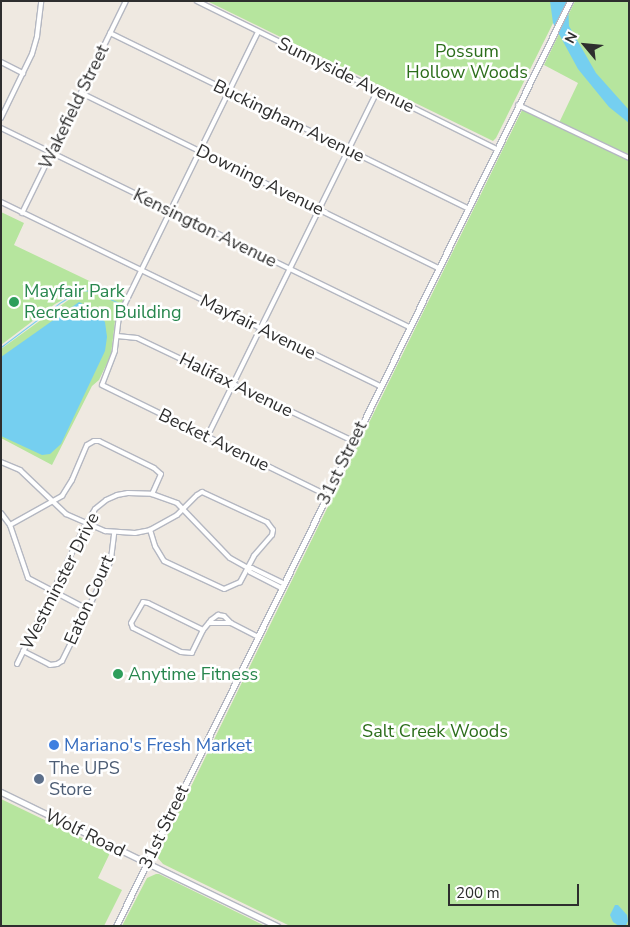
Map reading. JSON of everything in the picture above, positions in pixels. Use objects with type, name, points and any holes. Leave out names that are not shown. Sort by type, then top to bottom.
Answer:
[{"type":"main road","name":"31st Street","points":[[116,926],[570,1]]},
{"type":"main road","name":"Wolf Road","points":[[1,792],[277,926]]},
{"type":"street","points":[[1,118],[23,73],[37,36],[41,1]]},
{"type":"street","name":"Wakefield Street","points":[[22,212],[126,1]]},
{"type":"street","name":"Sunnyside Avenue","points":[[197,1],[496,149]]},
{"type":"street","points":[[117,336],[119,316],[258,32]]},
{"type":"street","name":"Buckingham Avenue","points":[[110,33],[468,208]]},
{"type":"street","points":[[1,62],[23,73]]},
{"type":"street","points":[[207,437],[378,90]]},
{"type":"street","name":"Downing Avenue","points":[[81,93],[438,268]]},
{"type":"street","points":[[518,105],[629,158]]},
{"type":"street","name":"Kensington Avenue","points":[[1,128],[409,327]]},
{"type":"street","name":"Mayfair Avenue","points":[[1,202],[380,386]]},
{"type":"street","name":"Halifax Avenue","points":[[117,336],[137,338],[353,441]]},
{"type":"street","name":"Becket Avenue","points":[[117,336],[114,356],[102,385],[326,495]]},
{"type":"street","points":[[10,525],[53,502],[66,490],[87,445],[94,441],[99,441],[154,468],[161,474],[152,494]]},
{"type":"street","points":[[1,462],[20,470],[66,514],[86,524],[114,533],[150,530],[170,520],[202,492],[270,525],[273,530],[272,535],[236,585],[220,588],[164,561],[154,546],[150,530]]},
{"type":"street","name":"Westminster Drive","points":[[17,664],[86,524],[95,510],[106,500],[128,493],[152,494],[168,499],[184,509],[223,551],[248,568],[252,568],[282,585]]},
{"type":"street","points":[[1,513],[10,525],[28,578],[87,609]]},
{"type":"street","name":"Eaton Court","points":[[23,651],[50,664],[57,664],[62,660],[111,559],[114,533]]},
{"type":"street","points":[[203,630],[145,602],[139,606],[131,622],[135,630],[187,654],[192,653],[203,630],[220,615],[224,616],[231,623],[257,636]]},
{"type":"green space","name":"Possum Hollow Woods","points":[[207,1],[564,1],[493,141]]},
{"type":"green space","name":"Salt Creek Woods","points":[[575,1],[629,1],[629,926],[290,926],[163,864],[157,857],[523,108],[558,125],[578,83],[544,65]]},
{"type":"green space","points":[[1,212],[24,223],[14,245],[125,298],[115,321],[111,355],[99,380],[92,386],[52,465],[1,438],[1,349],[85,288],[55,304],[1,345]]},
{"type":"green space","points":[[1,799],[109,851],[109,855],[98,878],[122,890],[104,926],[1,926]]},
{"type":"green space","points":[[156,874],[265,926],[122,926],[147,878]]},
{"type":"water","points":[[550,1],[568,1],[569,26],[596,73],[629,110],[629,123],[609,107],[578,69],[553,23]]},
{"type":"water","points":[[79,302],[94,310],[105,322],[107,337],[105,351],[61,444],[50,454],[42,455],[1,436],[1,357]]},
{"type":"water","points":[[615,905],[618,905],[627,915],[628,921],[626,925],[619,926],[613,922],[610,915]]},
{"type":"waterway","points":[[1,347],[80,290],[93,291],[121,304]]},
{"type":"place","name":"Mayfair Park Recreation Building","points":[[14,302]]},
{"type":"place","name":"Anytime Fitness","points":[[118,674]]},
{"type":"place","name":"Mariano's Fresh Market","points":[[54,745]]},
{"type":"place","name":"The UPS Store","points":[[39,779]]}]
